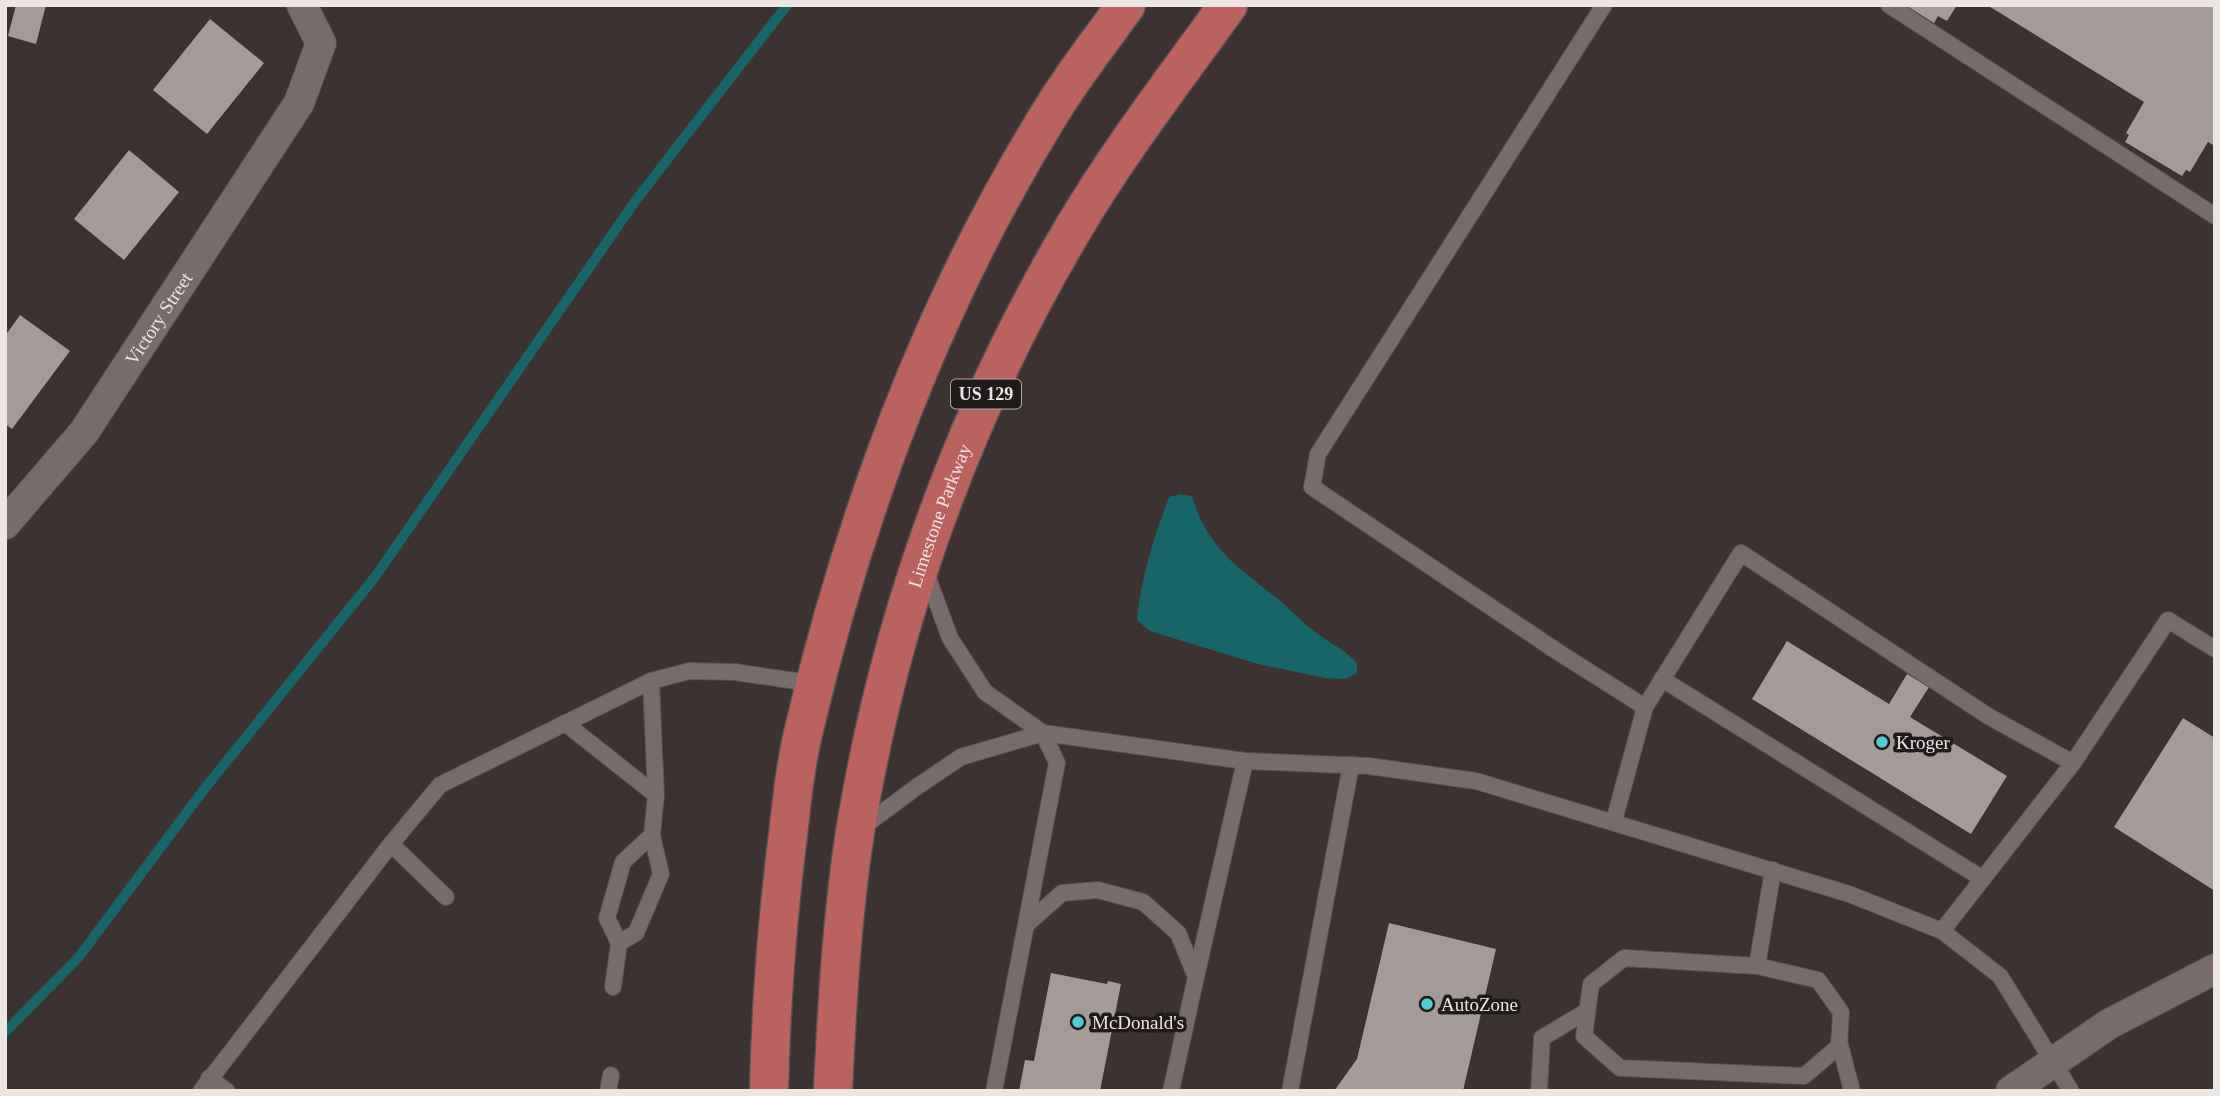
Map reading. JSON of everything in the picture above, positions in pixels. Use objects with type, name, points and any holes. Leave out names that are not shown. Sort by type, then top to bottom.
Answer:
[{"type":"main road","points":[[769,1091],[782,882],[804,727],[861,523],[888,446],[951,298],[1006,190],[1052,108],[1126,5]]},
{"type":"main road","name":"Limestone Parkway","points":[[834,1091],[836,1010],[846,898],[872,740],[894,648],[921,558],[952,472],[988,388],[1029,306],[1074,227],[1124,150],[1228,5]]},
{"type":"street","name":"Victory Street","points":[[5,524],[84,432],[299,103],[321,43],[302,5]]},
{"type":"street","points":[[2011,1091],[2109,1024],[2215,969]]},
{"type":"lane","points":[[1604,5],[1318,454],[1312,487],[1645,707]]},
{"type":"lane","points":[[1889,5],[2215,216]]},
{"type":"lane","points":[[1614,821],[1645,707],[1741,553],[1988,716],[2073,763]]},
{"type":"lane","points":[[921,558],[950,638],[985,692],[1043,733],[1057,764],[993,1091]]},
{"type":"lane","points":[[1942,931],[2073,763],[2168,620],[2215,649]]},
{"type":"lane","points":[[227,1091],[205,1085],[391,844],[440,785],[651,681],[689,671],[734,672],[816,684]]},
{"type":"lane","points":[[1662,679],[1983,879]]},
{"type":"lane","points":[[620,943],[636,933],[661,874],[653,835],[656,795],[651,681]]},
{"type":"lane","points":[[565,723],[656,795]]},
{"type":"lane","points":[[855,833],[961,757],[1043,733],[1245,761],[1351,765],[1476,781],[1849,894],[1942,931],[2000,976],[2071,1091]]},
{"type":"lane","points":[[1171,1091],[1245,761]]},
{"type":"lane","points":[[1290,1091],[1351,765]]},
{"type":"lane","points":[[613,987],[620,943],[607,918],[622,862],[653,835]]},
{"type":"lane","points":[[391,844],[446,897]]},
{"type":"lane","points":[[1757,966],[1773,870]]},
{"type":"lane","points":[[1026,925],[1062,893],[1098,890],[1143,902],[1178,933],[1196,977]]},
{"type":"lane","points":[[1624,958],[1757,966],[1818,980],[1841,1012],[1839,1046],[1804,1076],[1620,1068],[1584,1036],[1591,984],[1624,958]]},
{"type":"lane","points":[[1538,1091],[1542,1038],[1587,1011]]},
{"type":"lane","points":[[1839,1041],[1852,1091]]},
{"type":"water","points":[[1180,494],[1192,496],[1208,532],[1229,558],[1309,628],[1352,658],[1357,663],[1357,673],[1346,679],[1325,678],[1258,664],[1150,631],[1137,620],[1145,573],[1158,527],[1169,497]]},
{"type":"building","points":[[16,5],[46,5],[36,44],[8,36]]},
{"type":"building","points":[[1905,5],[1957,5],[1947,21],[1938,16],[1934,23]]},
{"type":"building","points":[[1987,5],[2215,5],[2215,146],[2208,142],[2190,172],[2186,170],[2182,176],[2125,142],[2129,135],[2126,133],[2144,102]]},
{"type":"building","points":[[210,19],[264,63],[207,134],[153,90]]},
{"type":"building","points":[[129,150],[179,192],[124,260],[74,219]]},
{"type":"building","points":[[20,315],[70,351],[12,429],[5,424],[5,336]]},
{"type":"building","points":[[1787,641],[1889,704],[1907,674],[1929,687],[1910,717],[2007,776],[1971,834],[1752,699]]},
{"type":"building","points":[[2183,718],[2215,738],[2215,891],[2114,827]]},
{"type":"building","name":"AutoZone","points":[[1389,923],[1496,949],[1463,1091],[1334,1091],[1357,1059]]},
{"type":"building","name":"McDonald's","points":[[1051,973],[1107,984],[1108,981],[1121,984],[1100,1091],[1019,1091],[1025,1060],[1034,1061]]},
{"type":"waterway","points":[[5,1032],[78,958],[205,788],[375,577],[636,200],[787,5]]},
{"type":"place","name":"Kroger","points":[[1882,742]]},
{"type":"place","name":"AutoZone","points":[[1427,1004]]},
{"type":"place","name":"McDonald's","points":[[1078,1022]]}]
